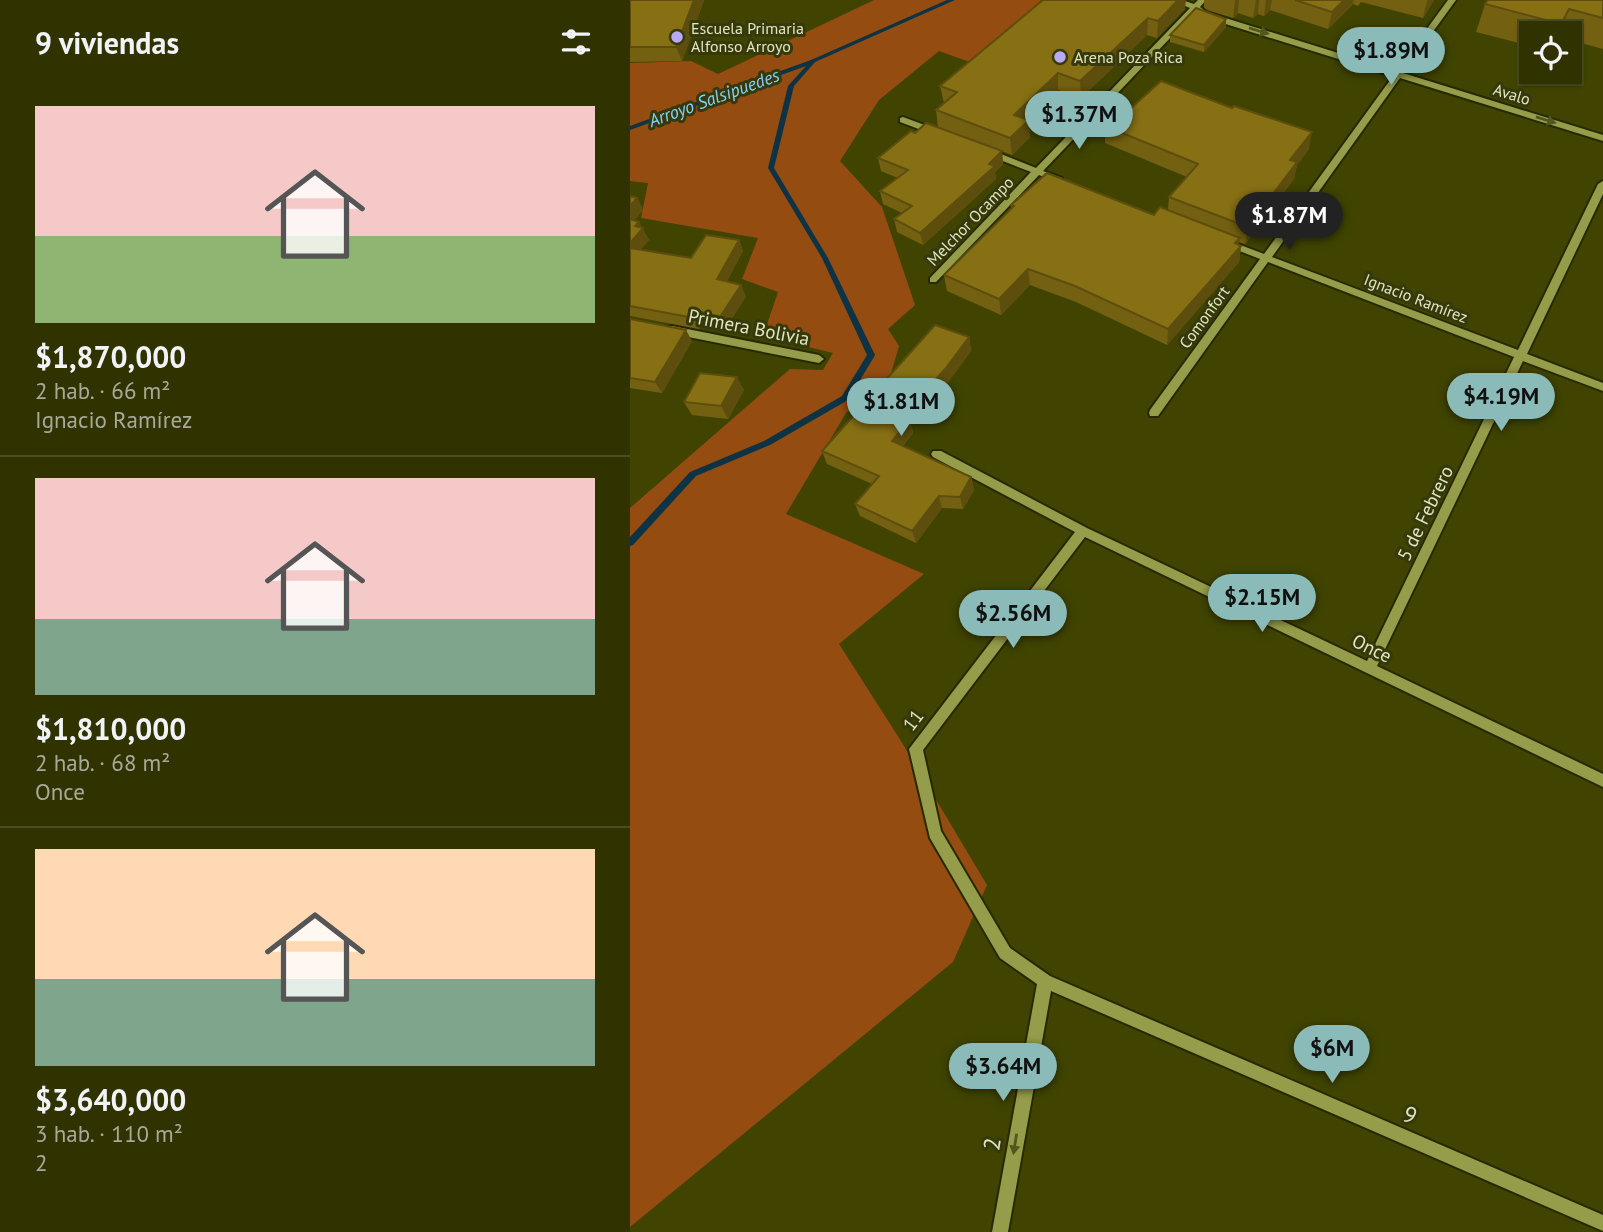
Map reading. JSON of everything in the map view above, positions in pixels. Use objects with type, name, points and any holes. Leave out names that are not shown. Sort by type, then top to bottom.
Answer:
[{"type":"street","name":"Avalo","points":[[1174,0],[1199,4],[1203,14],[1603,138]]},
{"type":"street","name":"Comonfort","points":[[1154,413],[1451,0]]},
{"type":"street","name":"Melchor Ocampo","points":[[933,280],[1199,4]]},
{"type":"street","points":[[903,120],[940,134]]},
{"type":"street","points":[[977,148],[1076,186]]},
{"type":"street","name":"5 de Febrero","points":[[1370,668],[1603,184]]},
{"type":"street","name":"Ignacio Ramírez","points":[[1215,239],[1603,387]]},
{"type":"street","name":"Primera Bolivia","points":[[656,327],[819,359]]},
{"type":"street","name":"Once","points":[[937,454],[1083,531],[1603,781]]},
{"type":"street","name":"11","points":[[1045,981],[1005,953],[935,833],[916,749],[1083,531]]},
{"type":"street","name":"9","points":[[1045,981],[1603,1223]]},
{"type":"street","name":"2","points":[[1000,1232],[1045,981]]},
{"type":"shaded area","points":[[874,0],[1041,0],[978,65],[939,51],[879,100],[840,161],[882,207],[915,305],[888,329],[899,346],[888,384],[877,387],[876,394],[846,413],[786,514],[924,574],[839,644],[987,885],[953,962],[630,1227],[630,508],[790,369],[823,370],[833,353],[763,336],[778,292],[742,279],[758,238],[641,218],[648,183],[630,181],[630,63],[691,61],[718,74]]},
{"type":"building","points":[[630,0],[694,0],[676,47],[630,47]]},
{"type":"building","points":[[1043,0],[1178,0],[1158,21],[1148,18],[1080,81],[1058,73],[1014,115],[1029,120],[1010,138],[936,110],[957,92],[940,86]]},
{"type":"building","points":[[1295,0],[1344,0],[1332,12]]},
{"type":"building","points":[[1488,0],[1603,0],[1603,18],[1569,9],[1563,21],[1550,21],[1485,4]]},
{"type":"building","points":[[1196,8],[1226,19],[1204,45],[1170,35]]},
{"type":"building","points":[[1161,81],[1232,108],[1234,106],[1312,132],[1290,160],[1297,162],[1248,227],[1169,197],[1198,164],[1105,126],[1125,107],[1130,109]]},
{"type":"building","points":[[926,123],[1002,151],[989,164],[995,166],[920,233],[894,219],[912,206],[880,191],[908,170],[878,158],[911,131],[915,133]]},
{"type":"building","points":[[1047,173],[1154,215],[1160,207],[1240,238],[1235,243],[1241,246],[1168,329],[1075,286],[1028,269],[999,299],[944,275],[1014,206],[1011,205]]},
{"type":"building","points":[[630,196],[637,198],[630,206]]},
{"type":"building","points":[[630,219],[639,222],[635,226],[643,228],[630,243]]},
{"type":"building","points":[[706,235],[739,240],[717,279],[741,285],[720,317],[698,311],[694,318],[630,306],[630,248],[691,258]]},
{"type":"building","points":[[630,319],[686,330],[655,382],[630,378]]},
{"type":"building","points":[[935,325],[969,337],[946,368],[902,417],[910,420],[892,441],[971,477],[960,497],[939,496],[912,531],[855,504],[879,476],[822,451]]},
{"type":"building","points":[[700,373],[737,377],[721,406],[684,402]]},
{"type":"waterway","name":"Arroyo Salsipuedes","points":[[813,61],[952,0]]},
{"type":"waterway","name":"Arroyo Salsipuedes","points":[[630,128],[813,61]]},
{"type":"waterway","points":[[630,543],[693,474],[767,443],[845,398],[871,355],[825,258],[771,168],[791,86],[813,61]]},
{"type":"place","name":"Escuela Primaria Alfonso Arroyo","points":[[677,37]]},
{"type":"place","name":"Arena Poza Rica","points":[[1060,57]]}]
